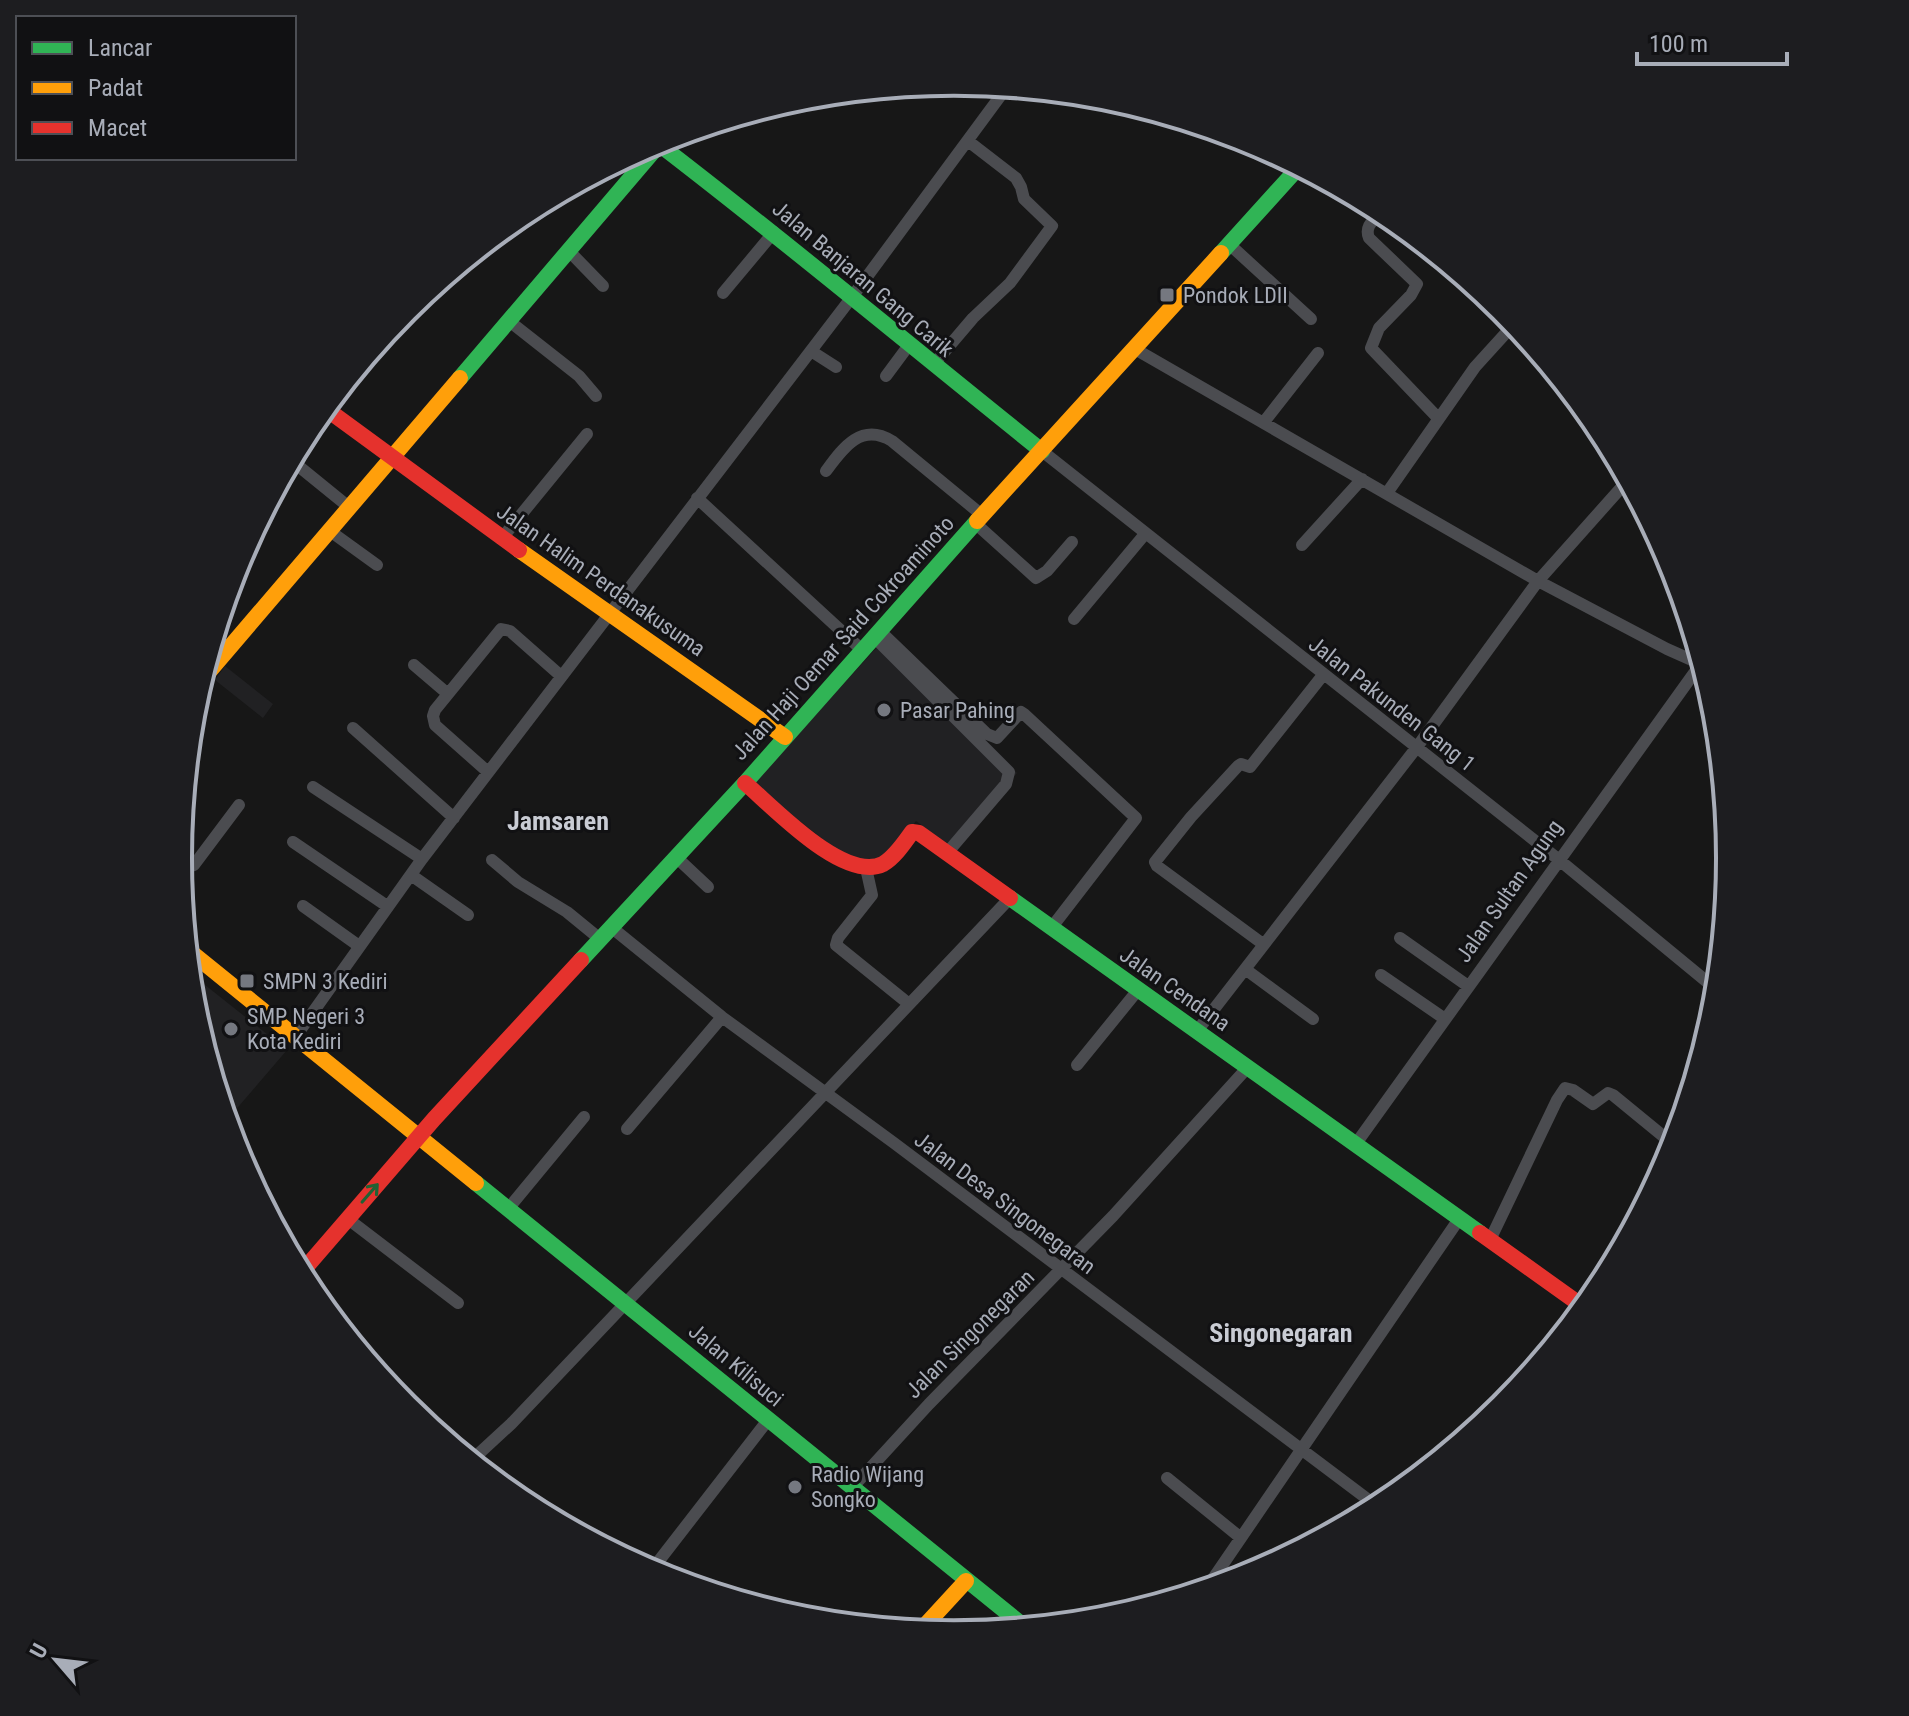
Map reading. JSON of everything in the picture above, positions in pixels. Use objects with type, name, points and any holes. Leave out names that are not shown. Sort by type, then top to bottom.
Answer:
[{"type":"street","points":[[296,1036],[422,859],[852,297],[997,98]]},
{"type":"street","points":[[933,365],[973,318],[1010,283],[1052,226],[1024,199],[1016,178],[968,141]]},
{"type":"street","name":"Jalan Banjaran Gang Carik","points":[[671,151],[1042,451]]},
{"type":"street","points":[[218,661],[641,164]]},
{"type":"street","name":"Jalan Haji Oemar Said Cokroaminoto","points":[[310,1263],[418,1137],[745,783],[876,633],[1292,175]]},
{"type":"street","points":[[1372,221],[1367,232],[1417,284],[1411,295],[1379,328],[1371,348],[1438,418]]},
{"type":"street","points":[[723,293],[774,232]]},
{"type":"street","points":[[1229,244],[1311,319]]},
{"type":"street","points":[[569,251],[603,286]]},
{"type":"street","points":[[509,321],[579,376],[596,396]]},
{"type":"street","points":[[1387,493],[1475,367],[1506,333]]},
{"type":"street","points":[[886,376],[909,345]]},
{"type":"street","points":[[1135,349],[1538,581],[1690,658]]},
{"type":"street","points":[[811,351],[836,367]]},
{"type":"street","points":[[1264,422],[1318,353]]},
{"type":"street","name":"Jalan Halim Perdanakusuma","points":[[335,415],[502,538],[785,737]]},
{"type":"street","points":[[502,538],[587,434]]},
{"type":"street","points":[[826,471],[849,444],[864,435],[878,434],[892,441],[979,519],[1036,578],[1047,571],[1072,542]]},
{"type":"street","name":"Jalan Pakunden Gang 1","points":[[1042,451],[1558,859],[1706,981]]},
{"type":"street","points":[[301,468],[350,508]]},
{"type":"street","points":[[1302,545],[1362,479]]},
{"type":"street","points":[[1197,1031],[1417,747],[1538,581],[1620,489]]},
{"type":"street","points":[[697,498],[862,650]]},
{"type":"street","points":[[330,531],[377,565]]},
{"type":"street","points":[[1074,619],[1145,534]]},
{"type":"street","points":[[488,772],[435,725],[435,710],[498,631],[504,629],[561,676]]},
{"type":"street","points":[[876,633],[1009,772],[1006,784],[947,853]]},
{"type":"street","points":[[876,633],[987,734],[997,738],[1016,716],[1021,712],[1024,714],[1136,818],[1052,927]]},
{"type":"street","points":[[414,665],[448,694]]},
{"type":"street","points":[[1263,944],[1194,896],[1155,862],[1238,766],[1250,767],[1323,675]]},
{"type":"street","name":"Jalan Sultan Agung","points":[[1355,1145],[1558,859],[1694,675]]},
{"type":"street","points":[[353,728],[454,818]]},
{"type":"street","points":[[745,783],[834,857],[866,868],[872,895],[836,944],[909,1004]]},
{"type":"street","points":[[313,787],[422,859]]},
{"type":"street","points":[[192,865],[239,805]]},
{"type":"street","name":"Jalan Cendana","points":[[866,868],[887,862],[912,832],[919,833],[1574,1300]]},
{"type":"street","points":[[293,842],[387,906]]},
{"type":"street","points":[[676,857],[708,887]]},
{"type":"street","name":"Jalan Desa Singonegaran","points":[[492,860],[518,882],[605,933],[722,1017],[1367,1499]]},
{"type":"street","points":[[411,875],[468,915]]},
{"type":"street","points":[[479,1453],[511,1424],[1011,897]]},
{"type":"street","points":[[303,906],[359,946]]},
{"type":"street","points":[[1400,938],[1468,986]]},
{"type":"street","name":"Jalan Kilisuci","points":[[199,959],[1012,1617]]},
{"type":"street","points":[[1245,969],[1313,1019]]},
{"type":"street","points":[[1381,975],[1445,1019]]},
{"type":"street","points":[[1077,1065],[1138,990]]},
{"type":"street","points":[[627,1129],[722,1017]]},
{"type":"street","name":"Jalan Singonegaran","points":[[851,1489],[937,1395],[1061,1270],[1248,1067]]},
{"type":"street","points":[[1490,1240],[1565,1088],[1593,1104],[1608,1093],[1613,1095],[1663,1136]]},
{"type":"street","points":[[508,1209],[584,1117]]},
{"type":"street","points":[[348,1219],[458,1303]]},
{"type":"street","points":[[1217,1573],[1459,1219]]},
{"type":"street","points":[[659,1560],[768,1420]]},
{"type":"street","points":[[1167,1478],[1241,1538]]},
{"type":"street","points":[[931,1619],[966,1581]]},
{"type":"shaded area","name":"Pasar Pahing","points":[[878,646],[1017,773],[952,848],[916,821],[888,856],[856,865],[752,784]]},
{"type":"shaded area","points":[[225,666],[273,704],[263,718],[215,680]]},
{"type":"shaded area","name":"SMP Negeri 3 Kota Kediri","points":[[203,984],[287,1050],[236,1110],[218,1055]]},
{"type":"traffic: fast","points":[[669,152],[1042,451]]},
{"type":"traffic: fast","points":[[460,378],[643,163]]},
{"type":"traffic: fast","points":[[1221,253],[1292,175]]},
{"type":"traffic: fast","points":[[581,960],[745,783],[977,521]]},
{"type":"traffic: fast","points":[[1010,898],[1480,1233]]},
{"type":"traffic: fast","points":[[476,1183],[1013,1617]]},
{"type":"traffic: slow","points":[[977,521],[1221,253]]},
{"type":"traffic: slow","points":[[218,661],[460,378]]},
{"type":"traffic: slow","points":[[519,550],[785,737]]},
{"type":"traffic: slow","points":[[199,959],[476,1183]]},
{"type":"traffic: slow","points":[[931,1619],[966,1581]]},
{"type":"traffic: jam","points":[[335,415],[519,550]]},
{"type":"traffic: jam","points":[[745,783],[810,840],[849,863],[867,867],[883,864],[912,832],[919,833],[1010,898]]},
{"type":"traffic: jam","points":[[310,1263],[434,1119],[581,960]]},
{"type":"traffic: jam","points":[[1480,1233],[1574,1300]]},
{"type":"place","name":"Pondok LDII","points":[[1167,295]]},
{"type":"place","name":"Pasar Pahing","points":[[884,710]]},
{"type":"place","name":"SMPN 3 Kediri","points":[[247,981]]},
{"type":"place","name":"SMP Negeri 3 Kota Kediri","points":[[231,1029]]},
{"type":"place","name":"Radio Wijang Songko","points":[[795,1487]]},
{"type":"district","name":"Jamsaren","points":[[558,821]]},
{"type":"district","name":"Singonegaran","points":[[1281,1333]]}]
